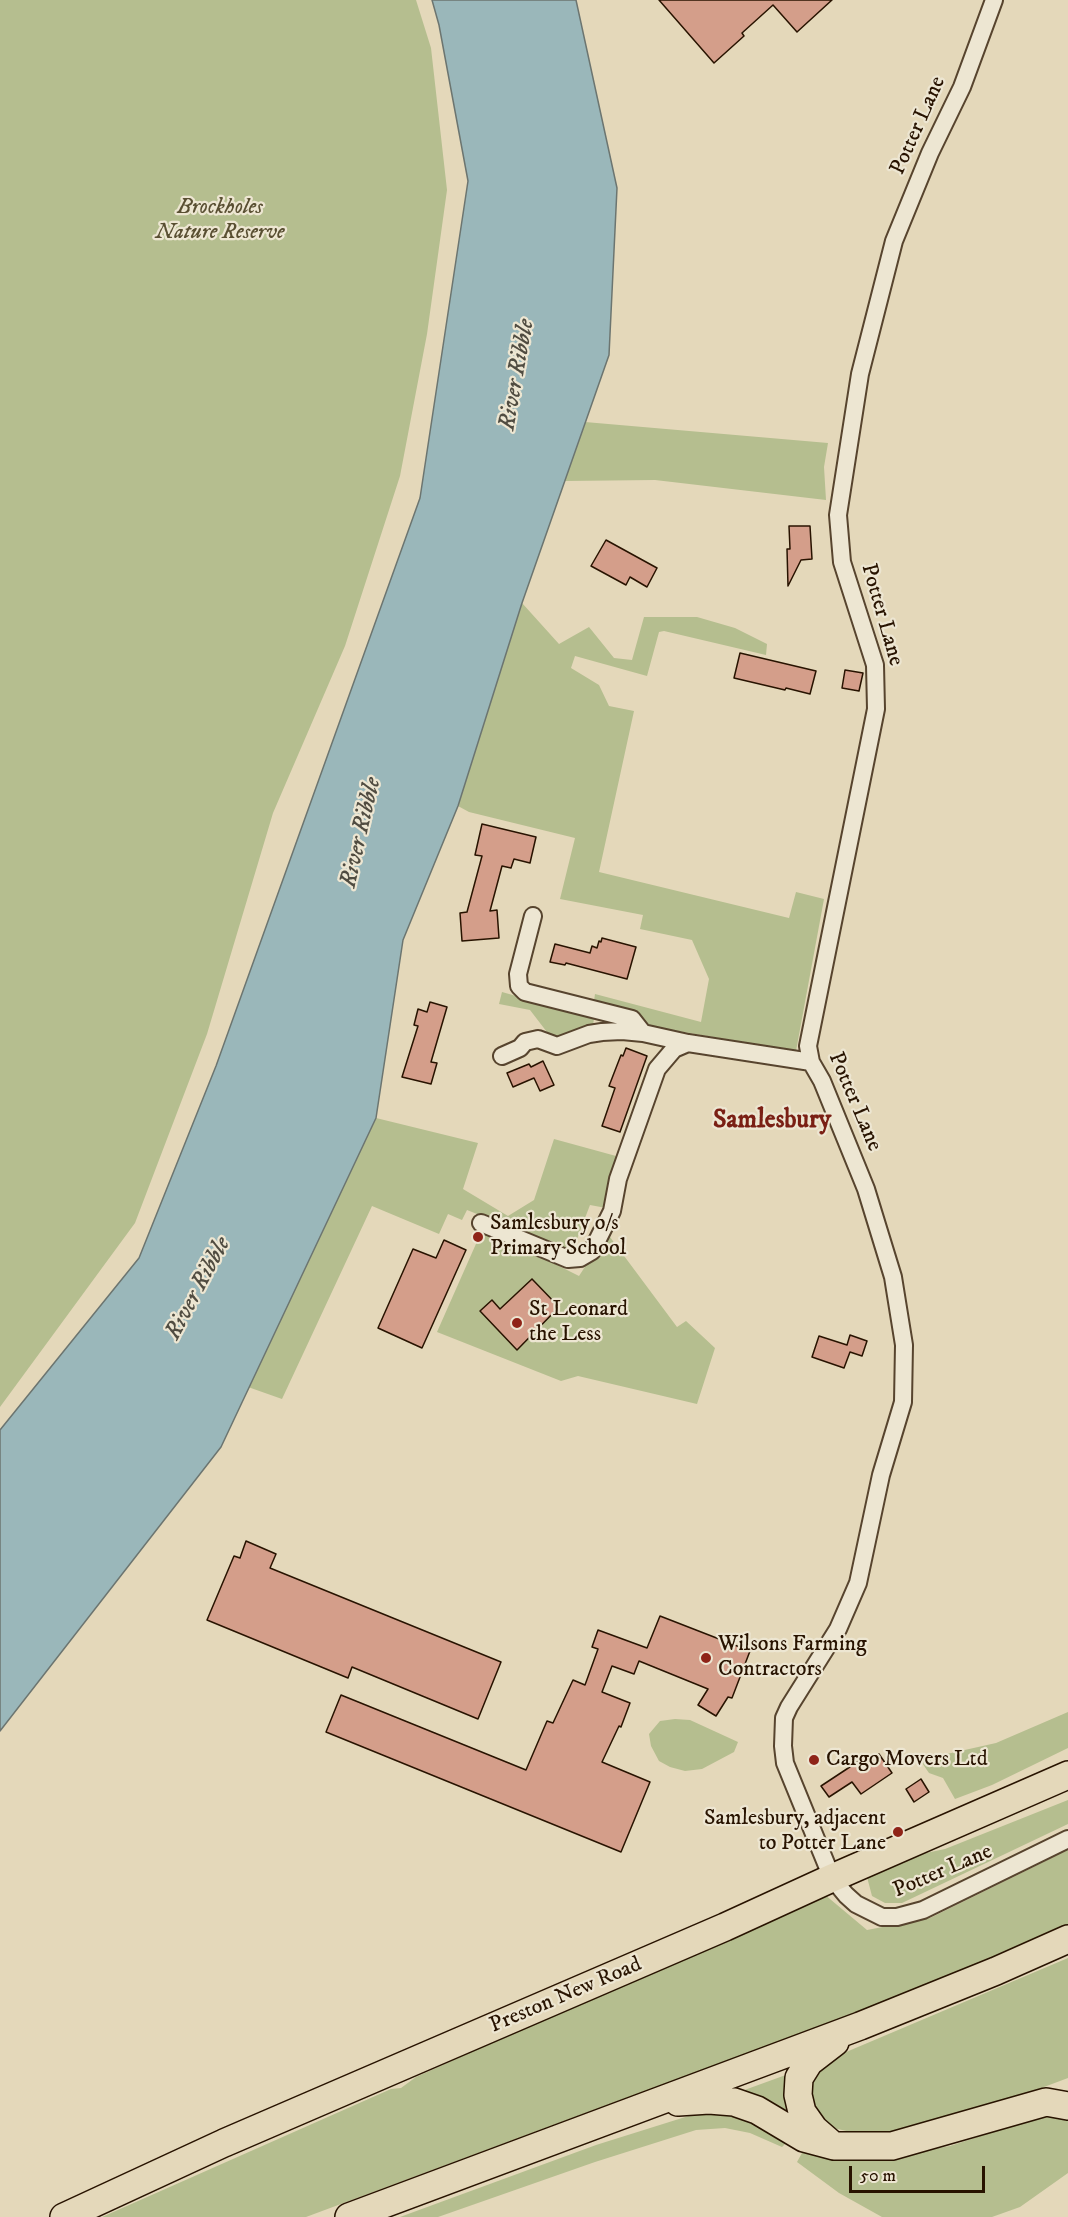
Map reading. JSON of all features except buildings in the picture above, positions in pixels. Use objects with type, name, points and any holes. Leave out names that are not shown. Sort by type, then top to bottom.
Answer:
[{"type":"highway","name":"Preston New Road","points":[[64,2217],[224,2142],[714,1932],[1068,1775]]},
{"type":"highway","points":[[1021,1796],[1056,1797],[1068,1794]]},
{"type":"highway","points":[[348,2217],[860,2026],[1068,1939]]},
{"type":"highway","points":[[834,2146],[814,2129],[802,2112],[798,2095],[799,2078],[809,2062],[825,2048],[860,2026]]},
{"type":"highway","points":[[622,2115],[690,2100],[734,2102],[758,2110],[804,2138],[834,2146],[892,2146],[1061,2100]]},
{"type":"street","name":"Potter Lane","points":[[994,0],[962,87],[930,153],[894,241],[860,374],[838,515],[842,562],[875,665],[876,709],[808,1046],[812,1062],[822,1081],[866,1190],[893,1277],[904,1345],[903,1402],[881,1475],[858,1583],[838,1629],[811,1669],[784,1718],[783,1746],[785,1763],[832,1878],[856,1904],[882,1917],[897,1917],[923,1910],[1068,1839]]},
{"type":"street","points":[[533,916],[518,974],[519,986],[525,992],[632,1019],[643,1034]]},
{"type":"street","points":[[502,1056],[520,1048],[525,1042],[537,1039],[557,1046],[589,1034],[622,1031],[812,1062]]},
{"type":"street","points":[[481,1223],[568,1258],[580,1258],[592,1251],[612,1211],[618,1179],[657,1069],[674,1048],[688,1043]]},
{"type":"green space","name":"Brockholes Nature Reserve","points":[[0,0],[416,0],[431,48],[447,190],[427,334],[400,476],[345,646],[273,813],[207,1034],[135,1223],[0,1407]]},
{"type":"green space","points":[[585,422],[828,443],[824,467],[826,500],[655,480],[564,481]]},
{"type":"green space","points":[[522,603],[559,644],[589,627],[614,658],[632,660],[644,617],[697,617],[735,628],[767,644],[766,655],[664,631],[659,632],[647,676],[575,656],[571,668],[599,685],[609,706],[634,711],[599,872],[789,918],[796,892],[824,899],[796,1051],[648,1026],[638,1012],[594,1001],[595,994],[701,1022],[709,979],[692,940],[640,929],[643,915],[560,899],[575,838],[469,812],[458,806]]},
{"type":"green space","points":[[502,992],[594,1018],[593,1026],[556,1039],[550,1036],[530,1010],[499,1004]]},
{"type":"green space","points":[[376,1118],[478,1143],[463,1189],[508,1216],[534,1200],[554,1139],[616,1156],[606,1208],[590,1205],[572,1252],[467,1210],[462,1220],[448,1214],[439,1234],[372,1206],[282,1399],[248,1387]]},
{"type":"green space","points":[[483,1228],[579,1276],[607,1233],[677,1327],[686,1321],[715,1348],[697,1404],[578,1376],[561,1381],[437,1332]]},
{"type":"green space","points":[[1068,1712],[1068,1748],[992,1785],[955,1799],[943,1778],[929,1773],[920,1760],[996,1743]]},
{"type":"green space","points":[[690,1720],[738,1742],[734,1752],[702,1769],[685,1771],[659,1761],[651,1746],[649,1734],[660,1721]]},
{"type":"green space","points":[[1068,1800],[1068,1824],[902,1903],[885,1903],[872,1896],[867,1877],[907,1857],[945,1849]]},
{"type":"green space","points":[[1068,1850],[1068,1925],[884,2006],[634,2095],[306,2217],[102,2217],[391,2089],[401,2088],[416,2077],[824,1894],[867,1930],[930,1918]]},
{"type":"green space","points":[[1068,1958],[1068,2078],[980,2111],[904,2132],[860,2134],[833,2128],[817,2116],[809,2099],[810,2083],[819,2067],[832,2058]]},
{"type":"green space","points":[[794,2072],[805,2129],[739,2092]]},
{"type":"green space","points":[[1068,2108],[1068,2173],[1020,2207],[992,2217],[882,2217],[839,2193],[797,2162],[802,2153],[863,2161],[950,2146]]},
{"type":"green space","points":[[698,2113],[740,2114],[788,2141],[782,2147],[750,2133],[725,2128],[696,2130],[595,2162],[438,2217],[400,2217],[596,2145]]},
{"type":"water","name":"River Ribble","points":[[432,0],[576,0],[617,188],[609,355],[522,603],[458,806],[403,940],[376,1118],[221,1447],[0,1731],[0,1430],[139,1258],[216,1066],[420,498],[468,181],[439,25]]},
{"type":"place","name":"Samlesbury o/s Primary School","points":[[478,1237]]},
{"type":"place","name":"St Leonard the Less","points":[[517,1323]]},
{"type":"place","name":"Wilsons Farming Contractors","points":[[706,1658]]},
{"type":"place","name":"Cargo Movers Ltd","points":[[814,1760]]},
{"type":"place","name":"Samlesbury, adjacent to Potter Lane","points":[[898,1832]]},
{"type":"district","name":"Samlesbury","points":[[772,1122]]}]
